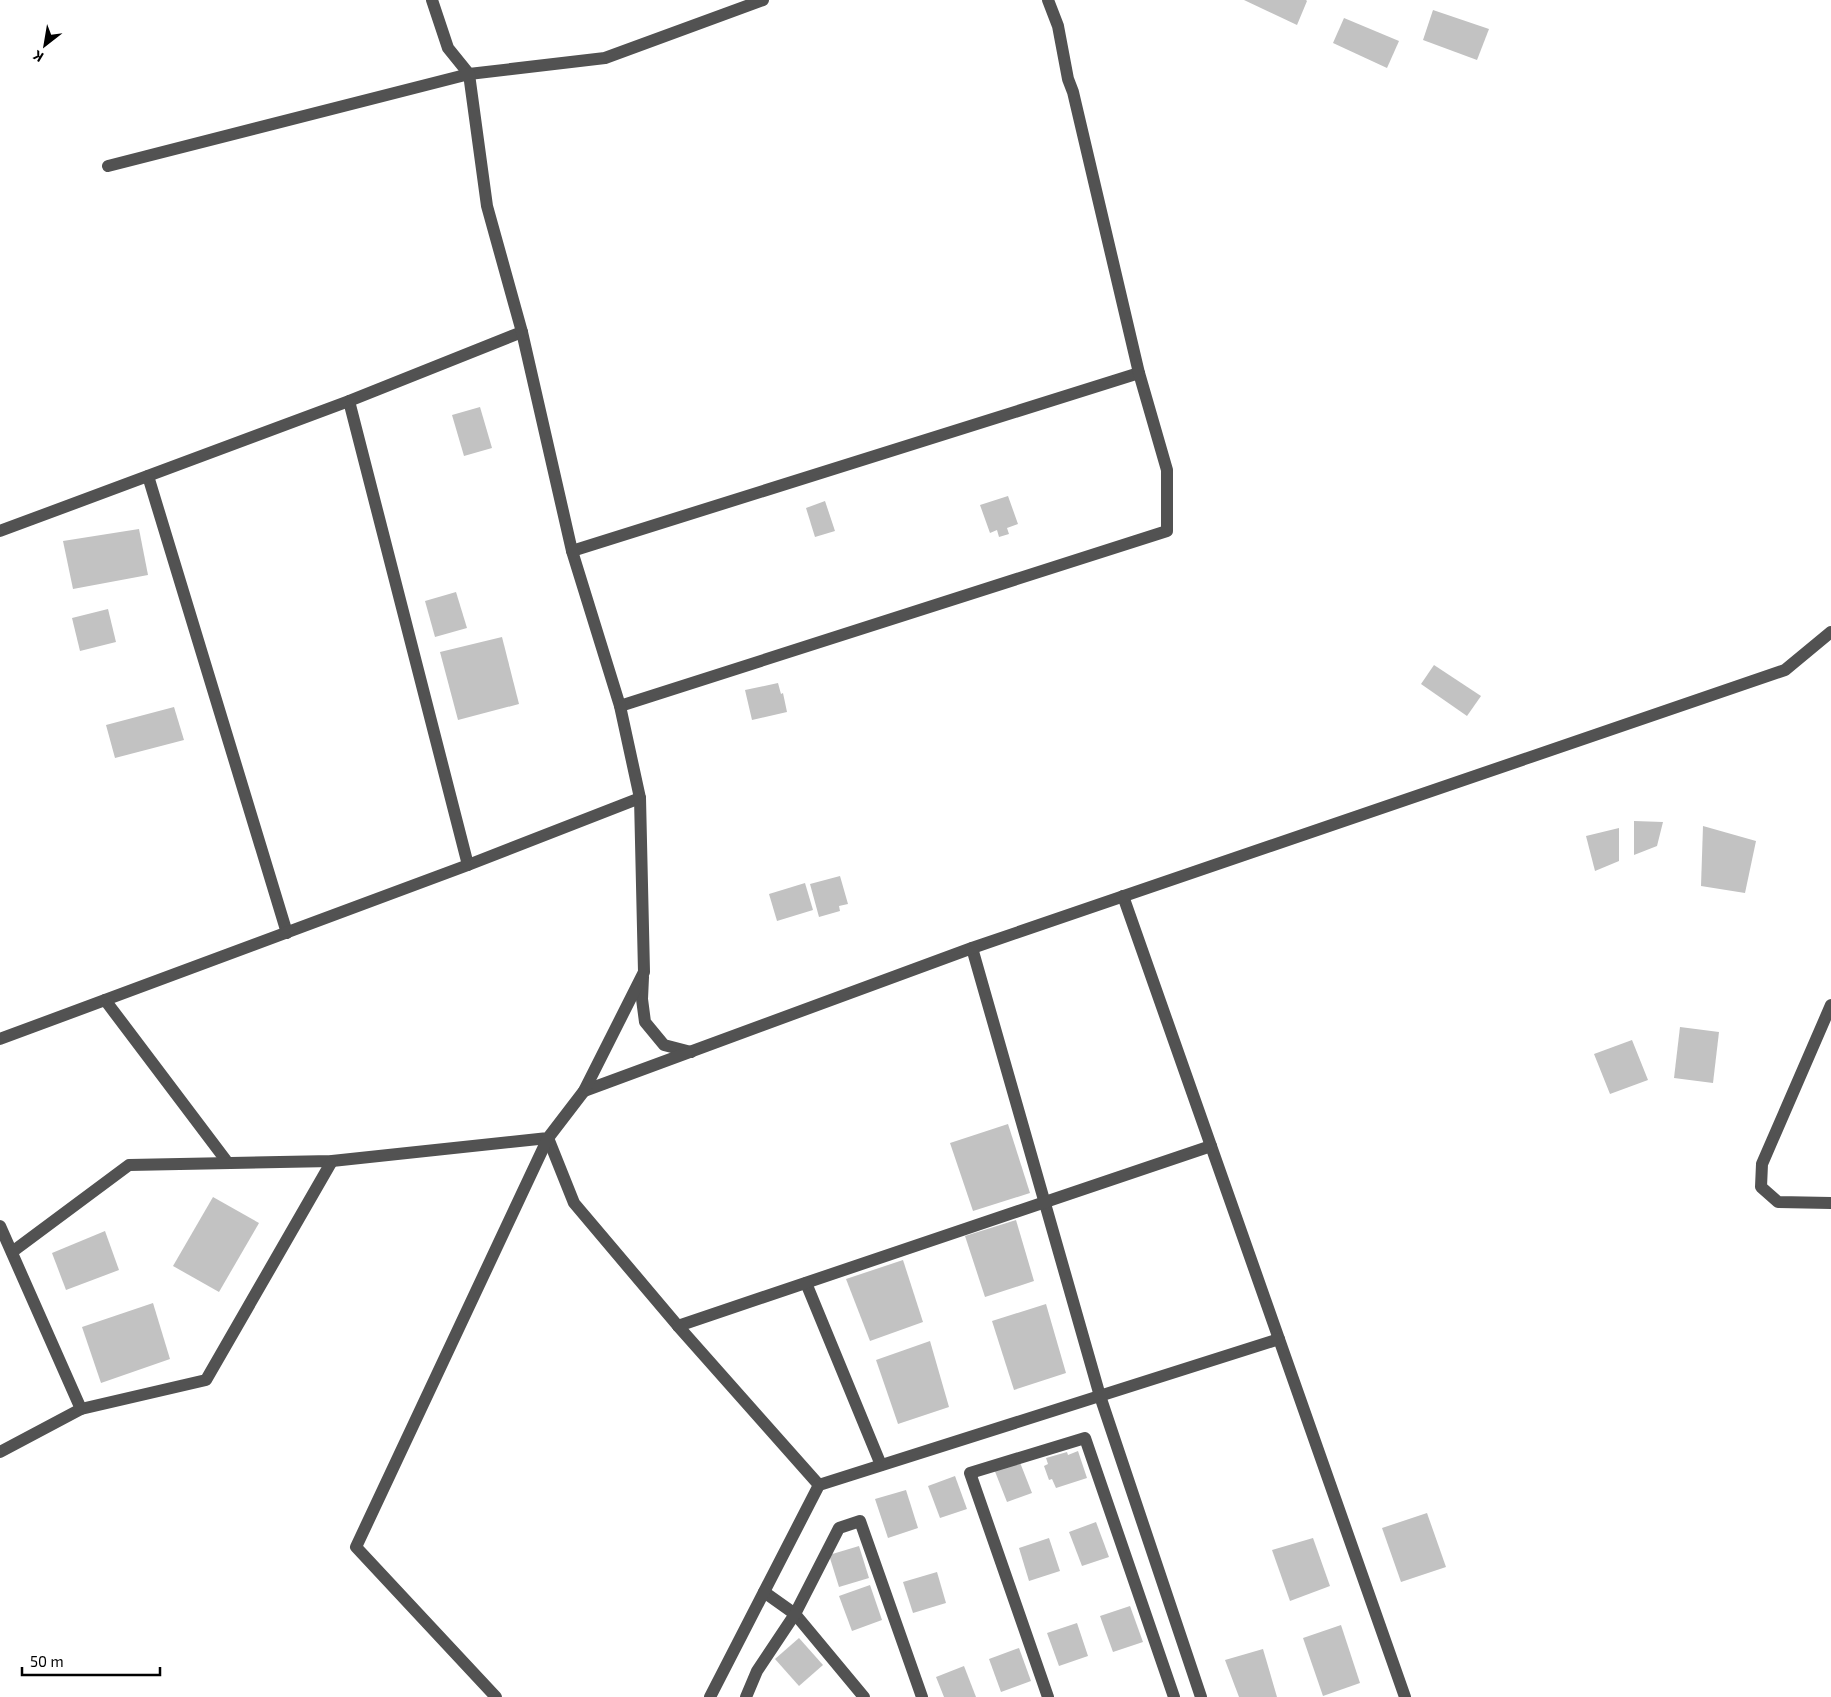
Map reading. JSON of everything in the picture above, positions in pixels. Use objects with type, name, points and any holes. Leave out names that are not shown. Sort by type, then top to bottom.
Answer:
[{"type":"street","points":[[432,0],[448,48],[468,74],[487,206],[522,332],[572,551],[620,706],[640,798],[644,972],[642,999],[645,1022],[664,1045],[691,1052]]},
{"type":"street","points":[[108,166],[468,74],[605,58],[763,0]]},
{"type":"street","points":[[620,706],[1167,531],[1167,470],[1140,373],[1074,92],[1068,79],[1058,26],[1048,0]]},
{"type":"street","points":[[0,532],[349,401],[522,332]]},
{"type":"street","points":[[572,551],[1140,373]]},
{"type":"street","points":[[349,401],[468,865]]},
{"type":"street","points":[[148,476],[287,932]]},
{"type":"street","points":[[584,1091],[972,948],[1785,670],[1831,632]]},
{"type":"street","points":[[0,1039],[468,865],[640,798]]},
{"type":"street","points":[[1123,896],[1405,1697]]},
{"type":"street","points":[[972,948],[1100,1396],[1201,1697]]},
{"type":"street","points":[[496,1697],[356,1547],[548,1138],[584,1091],[644,972]]},
{"type":"street","points":[[105,1000],[228,1164]]},
{"type":"street","points":[[1831,1005],[1762,1164],[1761,1187],[1778,1202],[1831,1203]]},
{"type":"street","points":[[12,1252],[129,1165],[332,1162],[548,1138]]},
{"type":"street","points":[[548,1138],[574,1203],[678,1326],[819,1485]]},
{"type":"street","points":[[678,1326],[1211,1146]]},
{"type":"street","points":[[0,1452],[81,1409],[206,1380],[332,1162]]},
{"type":"street","points":[[0,1226],[81,1409]]},
{"type":"street","points":[[806,1283],[881,1465]]},
{"type":"street","points":[[710,1697],[819,1485],[1280,1339]]},
{"type":"street","points":[[1048,1697],[970,1473],[1085,1438],[1174,1697]]},
{"type":"street","points":[[746,1697],[758,1671],[795,1614],[839,1528],[860,1521],[922,1697]]},
{"type":"street","points":[[764,1592],[795,1614],[864,1697]]},
{"type":"building","points":[[1244,0],[1306,0],[1307,1],[1297,25]]},
{"type":"building","points":[[1433,10],[1489,29],[1477,60],[1423,40]]},
{"type":"building","points":[[1344,18],[1399,41],[1387,68],[1333,43]]},
{"type":"building","points":[[480,407],[492,448],[464,456],[452,415]]},
{"type":"building","points":[[1008,496],[1018,524],[1007,528],[1009,534],[999,537],[997,530],[990,533],[980,505]]},
{"type":"building","points":[[825,501],[835,531],[815,537],[806,508]]},
{"type":"building","points":[[139,529],[148,575],[73,589],[63,541]]},
{"type":"building","points":[[456,592],[467,628],[435,637],[425,601]]},
{"type":"building","points":[[108,609],[116,642],[80,651],[72,618]]},
{"type":"building","points":[[502,637],[519,704],[458,720],[440,652]]},
{"type":"building","points":[[1434,665],[1481,696],[1467,716],[1421,684]]},
{"type":"building","points":[[778,683],[781,694],[783,693],[787,712],[752,720],[745,690]]},
{"type":"building","points":[[174,707],[184,740],[115,758],[106,725]]},
{"type":"building","points":[[1634,821],[1663,822],[1657,846],[1634,855]]},
{"type":"building","points":[[1703,826],[1756,841],[1745,893],[1701,886]]},
{"type":"building","points":[[1619,828],[1619,861],[1595,871],[1586,836]]},
{"type":"building","points":[[840,876],[848,904],[839,906],[840,911],[819,917],[810,884]]},
{"type":"building","points":[[805,883],[813,910],[777,921],[769,894]]},
{"type":"building","points":[[1680,1027],[1719,1032],[1713,1083],[1674,1078]]},
{"type":"building","points":[[1632,1040],[1648,1080],[1610,1094],[1594,1054]]},
{"type":"building","points":[[1008,1124],[1030,1193],[973,1211],[950,1143]]},
{"type":"building","points":[[213,1197],[259,1223],[219,1292],[173,1266]]},
{"type":"building","points":[[1016,1220],[1034,1281],[985,1297],[965,1236]]},
{"type":"building","points":[[105,1231],[119,1270],[66,1290],[52,1253]]},
{"type":"building","points":[[903,1260],[923,1322],[870,1341],[846,1279]]},
{"type":"building","points":[[153,1303],[170,1359],[101,1383],[82,1327]]},
{"type":"building","points":[[1046,1304],[1066,1373],[1014,1390],[992,1321]]},
{"type":"building","points":[[930,1341],[949,1407],[898,1424],[876,1360]]},
{"type":"building","points":[[1078,1451],[1087,1478],[1056,1488],[1052,1479],[1049,1480],[1044,1466],[1048,1464],[1046,1458],[1067,1452],[1068,1455]]},
{"type":"building","points":[[1019,1460],[1032,1493],[1007,1502],[994,1469]]},
{"type":"building","points":[[955,1476],[967,1509],[940,1518],[928,1486]]},
{"type":"building","points":[[906,1490],[918,1528],[888,1538],[875,1499]]},
{"type":"building","points":[[1427,1513],[1446,1567],[1401,1582],[1382,1528]]},
{"type":"building","points":[[1096,1522],[1109,1557],[1082,1566],[1069,1532]]},
{"type":"building","points":[[1049,1538],[1060,1571],[1029,1581],[1019,1548]]},
{"type":"building","points":[[1313,1538],[1330,1586],[1290,1601],[1272,1550]]},
{"type":"building","points":[[859,1546],[869,1578],[839,1587],[829,1555]]},
{"type":"building","points":[[937,1572],[946,1603],[913,1613],[903,1582]]},
{"type":"building","points":[[870,1585],[882,1620],[852,1631],[839,1596]]},
{"type":"building","points":[[1130,1606],[1143,1642],[1113,1652],[1100,1616]]},
{"type":"building","points":[[1077,1623],[1088,1656],[1059,1666],[1047,1633]]},
{"type":"building","points":[[1341,1625],[1360,1683],[1323,1696],[1303,1638]]},
{"type":"building","points":[[799,1638],[823,1665],[799,1686],[775,1659]]},
{"type":"building","points":[[1019,1648],[1031,1681],[1001,1692],[989,1659]]},
{"type":"building","points":[[1263,1649],[1277,1697],[1239,1697],[1225,1660]]},
{"type":"building","points":[[964,1666],[976,1697],[944,1697],[936,1677]]}]
